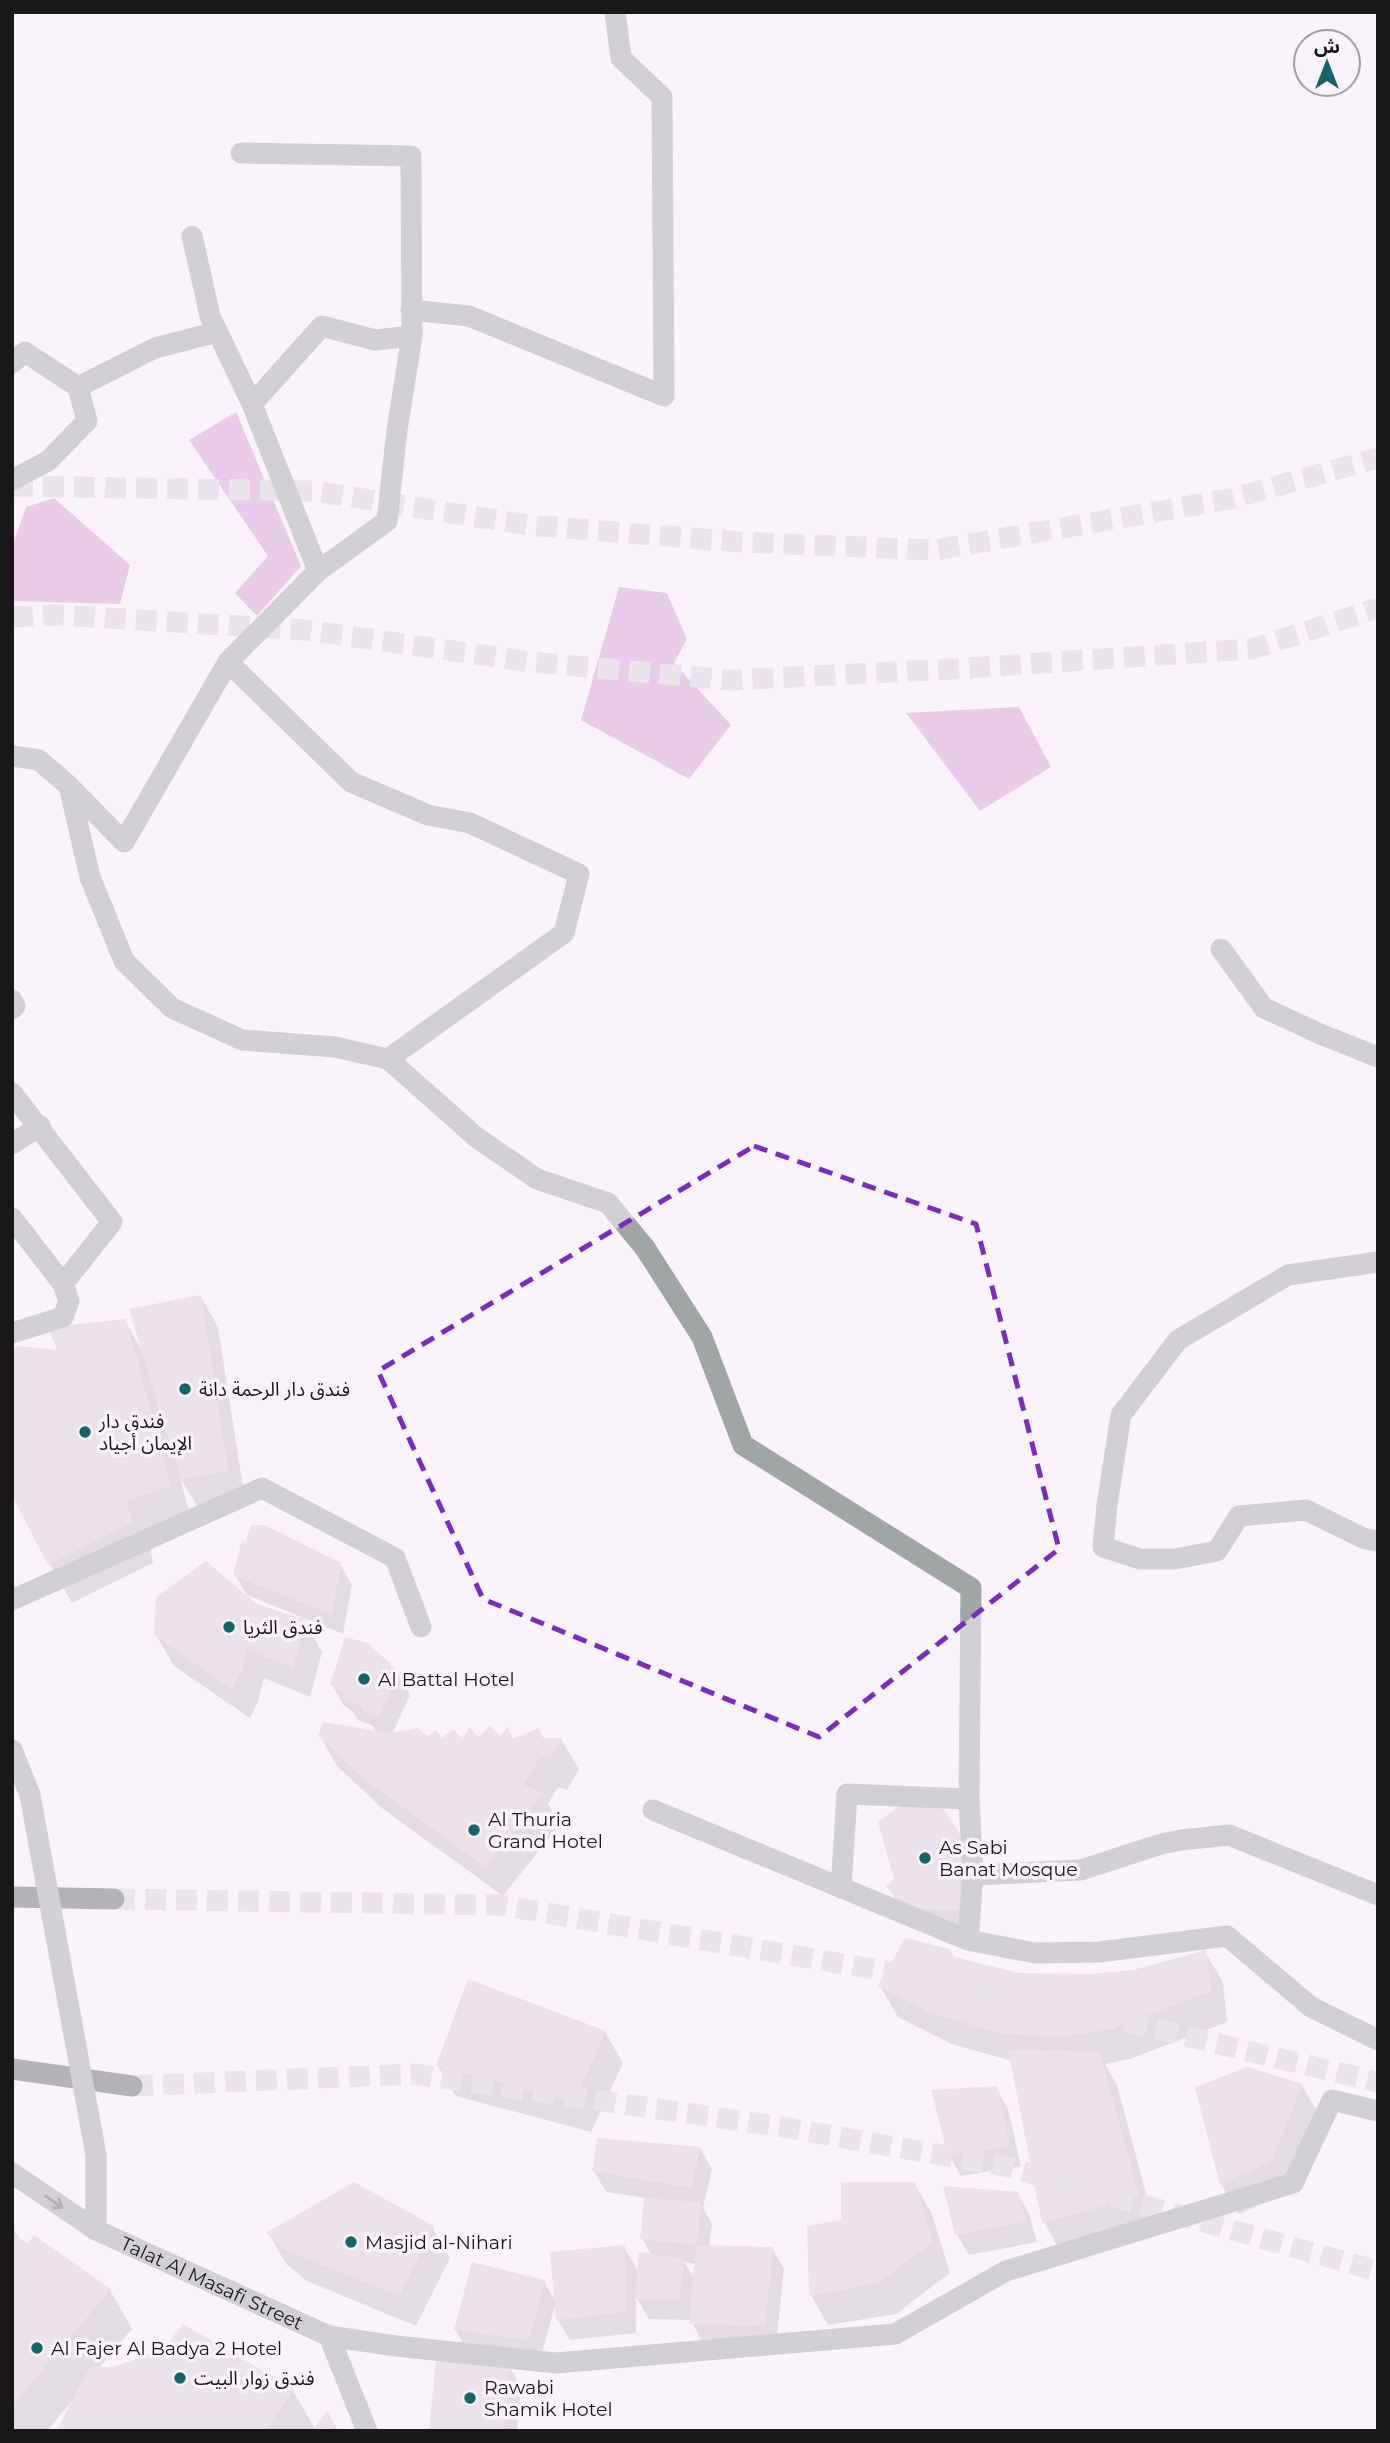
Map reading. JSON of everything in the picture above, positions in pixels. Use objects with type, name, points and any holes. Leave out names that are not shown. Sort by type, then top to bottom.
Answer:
[{"type":"main road","points":[[12,1897],[114,1899]]},
{"type":"main road","points":[[12,2069],[132,2086]]},
{"type":"street","points":[[411,310],[469,316],[664,396],[662,97],[621,58],[615,12]]},
{"type":"street","points":[[12,756],[39,760],[69,786],[124,842],[228,662],[318,570],[387,521],[397,430],[412,336],[411,156],[241,153]]},
{"type":"street","points":[[192,236],[210,316],[252,404],[318,570]]},
{"type":"street","points":[[252,404],[322,326],[375,340],[412,336]]},
{"type":"street","points":[[78,387],[155,348],[217,332]]},
{"type":"street","points":[[12,363],[25,352],[78,387],[87,421],[48,461],[12,480]]},
{"type":"street","points":[[228,662],[352,782],[428,815],[470,823],[579,874],[564,933],[388,1059]]},
{"type":"street","points":[[69,786],[90,877],[124,961],[172,1008],[242,1040],[335,1046],[388,1059],[476,1137],[537,1179],[608,1203],[645,1248],[702,1338],[743,1445],[971,1588],[969,1799],[973,1875],[968,1940]]},
{"type":"street","points":[[1221,949],[1264,1008],[1378,1057]]},
{"type":"street","points":[[12,1000],[15,1006],[12,1009]]},
{"type":"street","points":[[12,1093],[112,1222],[63,1284]]},
{"type":"street","points":[[12,1144],[40,1126]]},
{"type":"street","points":[[12,1218],[63,1284],[69,1301],[63,1317],[12,1333]]},
{"type":"street","points":[[1378,1262],[1288,1275],[1178,1339],[1121,1415],[1103,1547],[1140,1559],[1175,1559],[1217,1551],[1238,1517],[1306,1510],[1365,1539],[1378,1541]]},
{"type":"street","points":[[12,1600],[262,1488],[396,1558],[421,1627]]},
{"type":"street","points":[[12,1750],[30,1795],[96,2155],[96,2231]]},
{"type":"street","points":[[841,1888],[847,1794],[969,1799]]},
{"type":"street","points":[[653,1810],[968,1940],[1035,1953],[1099,1952],[1227,1936],[1311,2007],[1378,2040]]},
{"type":"street","points":[[973,1875],[1081,1870],[1161,1844],[1229,1835],[1320,1874],[1378,1895]]},
{"type":"street","points":[[329,2336],[396,2346],[555,2362],[895,2334],[1006,2271],[1293,2183],[1332,2100],[1378,2110]]},
{"type":"street","name":"Talat Al Masafi Street","points":[[12,2173],[96,2231],[329,2336],[367,2431]]},
{"type":"highlighted area","points":[[754,1146],[976,1224],[1059,1549],[819,1737],[483,1599],[378,1371]]},
{"type":"shaded area","points":[[236,412],[301,566],[257,616],[235,593],[268,556],[189,440]]},
{"type":"shaded area","points":[[54,498],[130,565],[120,604],[12,601],[12,547],[26,507]]},
{"type":"shaded area","points":[[619,587],[667,593],[687,639],[674,663],[731,725],[689,779],[581,720]]},
{"type":"shaded area","points":[[1019,707],[1051,767],[980,811],[906,713]]},
{"type":"building","name":"فندق دار الرحمة دانة","points":[[201,1295],[228,1470],[181,1480],[129,1309]]},
{"type":"building","name":"فندق دار الإيمان أجياد","points":[[126,1319],[171,1486],[127,1501],[132,1523],[48,1565],[12,1496],[12,1348],[18,1346],[57,1350],[48,1327]]},
{"type":"building","points":[[251,1525],[265,1525],[341,1563],[332,1615],[233,1575],[242,1540],[245,1542]]},
{"type":"building","name":"فندق الثريا","points":[[206,1561],[257,1604],[306,1620],[293,1668],[247,1649],[242,1670],[232,1689],[154,1635],[156,1597]]},
{"type":"building","name":"Al Battal Hotel","points":[[345,1637],[368,1643],[400,1673],[379,1717],[363,1712],[363,1707],[343,1699],[344,1693],[330,1685]]},
{"type":"building","name":"Al Thuria Grand Hotel","points":[[323,1722],[390,1733],[418,1728],[427,1736],[436,1730],[442,1738],[453,1729],[462,1738],[470,1727],[478,1737],[490,1726],[500,1736],[508,1726],[512,1739],[539,1728],[543,1738],[562,1738],[550,1760],[540,1757],[524,1785],[544,1793],[485,1867],[364,1779],[318,1736]]},
{"type":"building","name":"As Sabi Banat Mosque","points":[[938,1800],[962,1838],[959,1911],[911,1909],[886,1887],[894,1879],[878,1822],[903,1803]]},
{"type":"building","points":[[905,1938],[949,1949],[954,1957],[1020,1973],[1090,1974],[1133,1970],[1206,1950],[1211,1991],[1112,2029],[1063,2037],[1003,2034],[933,2014],[878,1986]]},
{"type":"building","points":[[468,1979],[606,2031],[574,2102],[436,2066]]},
{"type":"building","points":[[1008,2049],[1100,2052],[1139,2196],[1042,2223]]},
{"type":"building","points":[[1248,2067],[1303,2084],[1271,2161],[1220,2185],[1195,2087]]},
{"type":"building","points":[[997,2086],[1010,2146],[948,2156],[931,2090]]},
{"type":"building","points":[[597,2138],[701,2147],[691,2188],[592,2171]]},
{"type":"building","name":"Masjid al-Nihari","points":[[354,2182],[434,2226],[399,2296],[287,2251],[266,2233]]},
{"type":"building","points":[[841,2182],[915,2182],[933,2242],[878,2283],[809,2296],[807,2226],[841,2220]]},
{"type":"building","points":[[943,2186],[1018,2192],[1026,2222],[955,2235]]},
{"type":"building","points":[[644,2198],[701,2202],[696,2245],[640,2239]]},
{"type":"building","name":"Al Fajer Al Badya 2 Hotel","points":[[12,2234],[28,2243],[34,2235],[111,2289],[12,2406]]},
{"type":"building","points":[[625,2245],[625,2312],[556,2320],[550,2252]]},
{"type":"building","points":[[696,2245],[773,2247],[765,2326],[689,2324]]},
{"type":"building","points":[[639,2252],[684,2259],[679,2300],[635,2299]]},
{"type":"building","points":[[472,2262],[545,2280],[529,2340],[454,2330]]},
{"type":"building","name":"فندق زوار البيت","points":[[183,2324],[294,2389],[265,2431],[56,2431],[90,2367],[113,2367],[166,2346]]},
{"type":"building","name":"Rawabi Shamik Hotel","points":[[436,2360],[510,2365],[504,2431],[429,2431]]},
{"type":"building","points":[[328,2410],[335,2431],[312,2431]]},
{"type":"tunnel","points":[[12,486],[313,491],[528,525],[740,542],[935,550],[1230,499],[1378,458]]},
{"type":"tunnel","points":[[12,617],[57,615],[306,630],[531,662],[730,680],[935,670],[1252,649],[1378,608]]},
{"type":"tunnel","points":[[114,1899],[500,1905],[984,1988],[1378,2082]]},
{"type":"tunnel","points":[[132,2086],[414,2074],[783,2127],[1008,2167],[1378,2271]]},
{"type":"place","name":"فندق دار الرحمة دانة","points":[[185,1389]]},
{"type":"place","name":"فندق دار الإيمان أجياد","points":[[85,1432]]},
{"type":"place","name":"فندق الثريا","points":[[229,1627]]},
{"type":"place","name":"Al Battal Hotel","points":[[364,1679]]},
{"type":"place","name":"Al Thuria Grand Hotel","points":[[474,1830]]},
{"type":"place","name":"As Sabi Banat Mosque","points":[[925,1858]]},
{"type":"place","name":"Masjid al-Nihari","points":[[351,2242]]},
{"type":"place","name":"Al Fajer Al Badya 2 Hotel","points":[[37,2348]]},
{"type":"place","name":"فندق زوار البيت","points":[[180,2378]]},
{"type":"place","name":"Rawabi Shamik Hotel","points":[[470,2398]]}]
